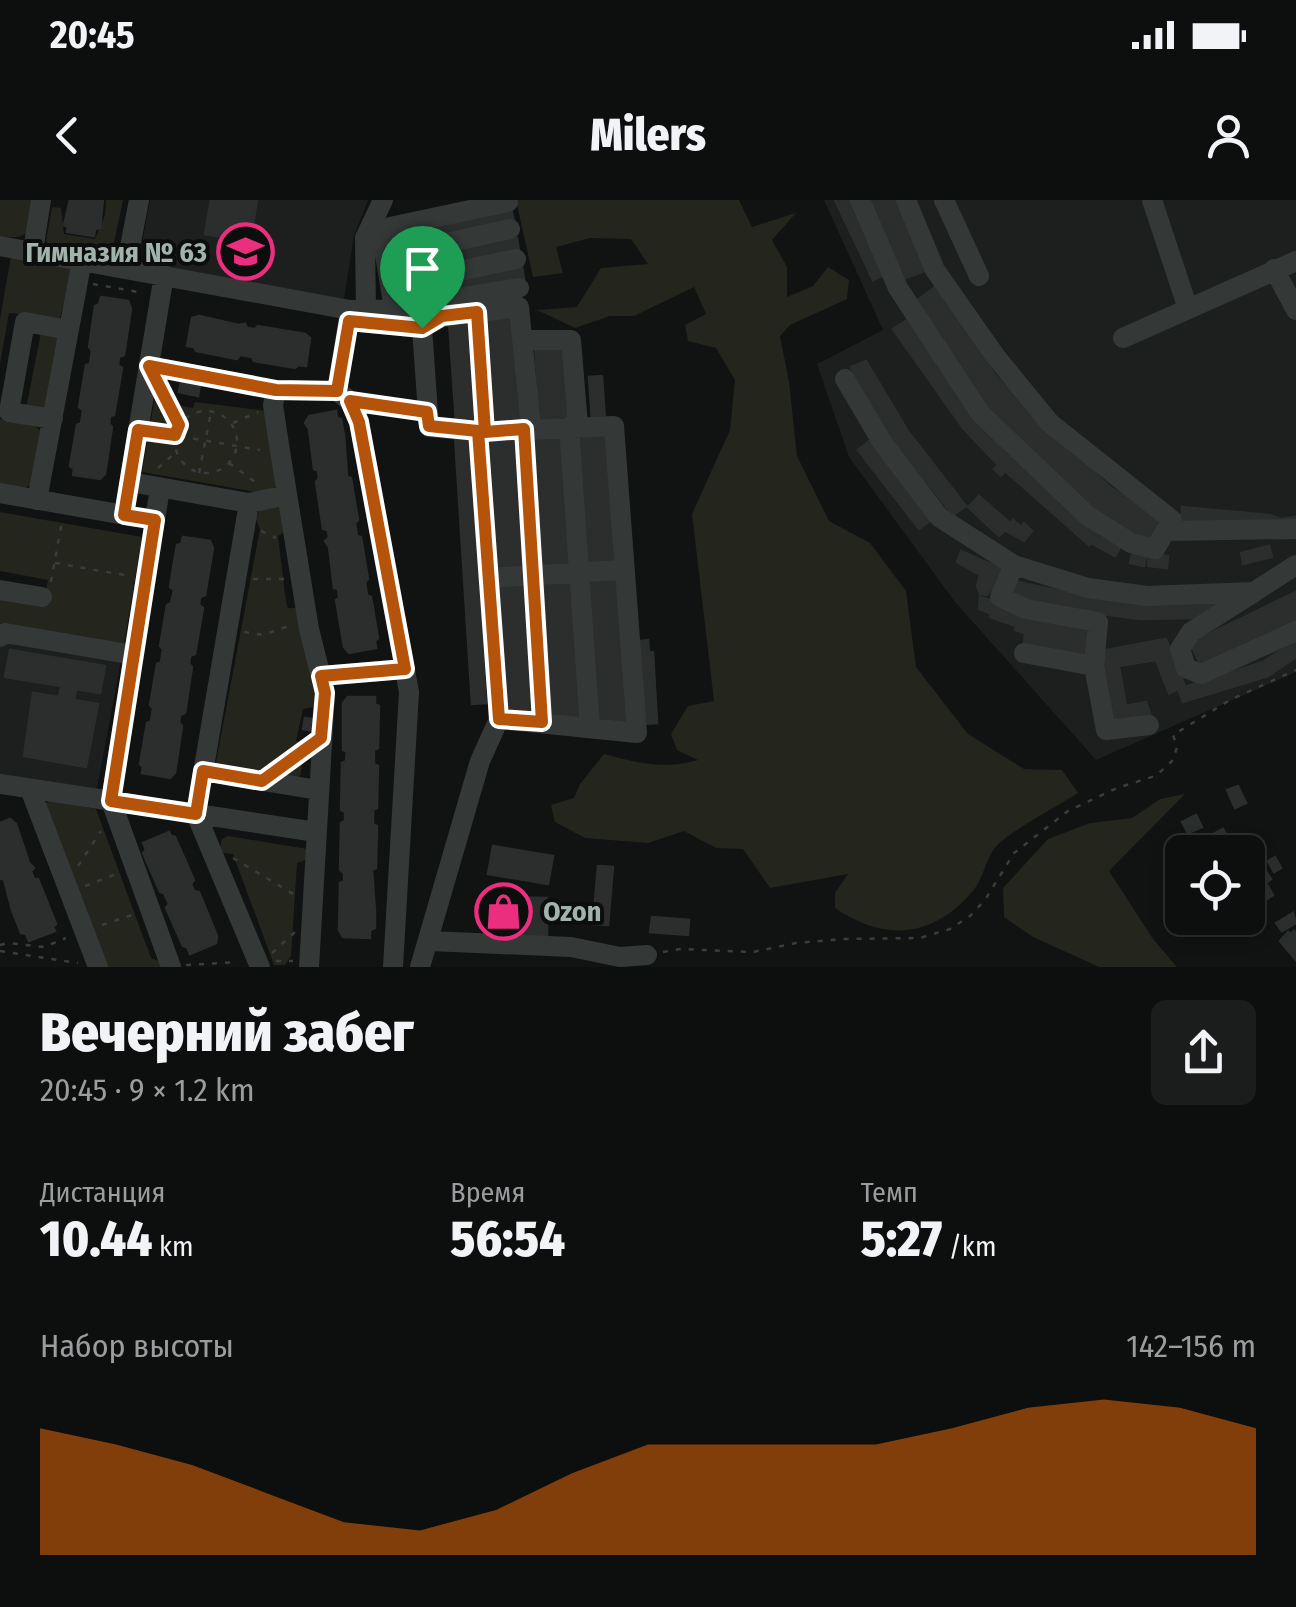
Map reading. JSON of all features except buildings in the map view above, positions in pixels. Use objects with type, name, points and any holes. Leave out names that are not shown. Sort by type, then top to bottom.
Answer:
[{"type":"lane","points":[[33,251],[41,200]]},
{"type":"lane","points":[[126,268],[139,200]]},
{"type":"lane","points":[[384,200],[365,238],[343,396],[359,422],[410,692],[393,967]]},
{"type":"lane","points":[[860,200],[898,288],[980,413],[1088,516],[1144,548],[1156,549],[1172,520],[1050,423],[996,357],[935,270],[906,200]]},
{"type":"lane","points":[[944,200],[980,276]]},
{"type":"lane","points":[[1152,200],[1188,309]]},
{"type":"lane","points":[[394,309],[382,236],[390,227],[508,202]]},
{"type":"lane","points":[[387,256],[510,229]]},
{"type":"lane","points":[[1,253],[33,251],[422,328],[442,316],[519,307],[524,340],[542,722]]},
{"type":"lane","points":[[392,285],[516,258]]},
{"type":"lane","points":[[38,500],[82,260]]},
{"type":"lane","points":[[1123,338],[1296,261]]},
{"type":"lane","points":[[1274,270],[1296,310]]},
{"type":"lane","points":[[124,515],[164,275]]},
{"type":"lane","points":[[355,314],[519,288]]},
{"type":"lane","points":[[420,967],[480,761],[499,719],[488,578],[477,312]]},
{"type":"lane","points":[[52,419],[9,412],[24,322],[70,330]]},
{"type":"lane","points":[[422,328],[429,426],[482,431],[614,426],[636,733],[499,719]]},
{"type":"lane","points":[[524,340],[571,340],[590,728]]},
{"type":"lane","points":[[149,368],[274,398],[343,396]]},
{"type":"lane","points":[[845,379],[882,442],[939,517],[1014,564],[1088,588],[1147,596],[1254,592]]},
{"type":"lane","points":[[274,398],[282,496],[295,537],[308,622],[325,693],[309,964]]},
{"type":"lane","points":[[130,482],[160,488],[198,483],[249,503],[282,496]]},
{"type":"lane","points":[[160,488],[112,807],[171,966]]},
{"type":"lane","points":[[0,494],[155,520]]},
{"type":"lane","points":[[249,503],[196,814],[259,964]]},
{"type":"lane","points":[[1166,531],[1296,529]]},
{"type":"lane","points":[[1014,564],[1000,596],[1026,609],[1098,622],[1094,666],[1106,730],[1150,724]]},
{"type":"lane","points":[[1296,565],[1190,632],[1180,649],[1186,668],[1201,674],[1296,631]]},
{"type":"lane","points":[[488,578],[623,570]]},
{"type":"lane","points":[[0,590],[47,589]]},
{"type":"lane","points":[[0,637],[5,633],[134,654]]},
{"type":"lane","points":[[1024,653],[1094,666]]},
{"type":"lane","points":[[321,676],[405,669]]},
{"type":"lane","points":[[203,771],[318,790]]},
{"type":"lane","points":[[0,784],[112,807],[196,814],[316,832]]},
{"type":"lane","points":[[30,789],[98,967]]},
{"type":"lane","points":[[430,941],[571,947],[620,957],[647,955]]},
{"type":"path","points":[[149,368],[179,425]]},
{"type":"path","points":[[343,396],[427,412]]},
{"type":"path","points":[[232,424],[274,398]]},
{"type":"path","points":[[198,483],[211,410]]},
{"type":"path","points":[[211,410],[232,424],[237,446],[229,463],[198,483],[176,452],[175,435],[179,425],[193,413],[211,410]]},
{"type":"path","points":[[138,430],[281,454]]},
{"type":"path","points":[[229,463],[282,496]]},
{"type":"path","points":[[47,589],[64,505]]},
{"type":"path","points":[[245,526],[278,538],[295,537]]},
{"type":"path","points":[[54,563],[146,578]]},
{"type":"path","points":[[236,576],[259,580],[301,576]]},
{"type":"path","points":[[228,629],[263,635],[308,622]]},
{"type":"path","points":[[647,955],[680,949],[753,952],[844,939],[920,938],[950,929],[985,900],[1014,852],[1068,811],[1154,776],[1174,760],[1177,746],[1173,735],[1230,700],[1296,670]]},
{"type":"path","points":[[262,781],[321,738]]},
{"type":"path","points":[[68,888],[112,807]]},
{"type":"path","points":[[210,848],[223,857],[238,859],[313,906]]},
{"type":"path","points":[[68,888],[134,867]]},
{"type":"path","points":[[259,964],[293,932],[311,931]]},
{"type":"path","points":[[0,951],[98,967]]},
{"type":"path","points":[[171,966],[309,964]]},
{"type":"shaded area","points":[[0,200],[36,200],[31,225],[24,234],[0,236]]},
{"type":"shaded area","points":[[106,200],[123,200],[112,252],[103,255],[50,246],[46,241],[52,207],[61,208],[64,234],[95,239],[105,215]]},
{"type":"shaded area","name":"Гимназия № 63","points":[[150,200],[368,200],[354,236],[344,299],[151,264],[142,256],[141,249]]},
{"type":"shaded area","points":[[516,200],[739,200],[752,227],[796,213],[772,240],[787,267],[787,297],[813,286],[828,267],[849,280],[847,299],[790,325],[780,336],[797,456],[829,521],[870,543],[906,591],[916,667],[968,734],[1024,769],[1062,770],[1078,793],[1000,843],[973,891],[942,918],[908,930],[872,926],[835,908],[835,893],[848,874],[770,888],[743,849],[716,848],[684,831],[648,843],[585,838],[555,822],[551,805],[574,798],[604,754],[662,765],[698,760],[677,750],[671,734],[688,706],[714,701],[692,514],[730,430],[735,380],[716,348],[688,341],[685,325],[706,314],[694,287],[634,316],[610,316],[575,328],[537,310],[577,307],[601,268],[648,264],[631,239],[590,238],[556,247],[563,273],[533,277]]},
{"type":"shaded area","points":[[824,200],[1296,200],[1296,672],[1096,760],[955,602],[849,457],[817,364],[883,330]]},
{"type":"shaded area","points":[[11,256],[70,267],[72,271],[60,318],[9,313],[0,364],[0,319]]},
{"type":"shaded area","points":[[41,332],[58,336],[45,410],[28,408],[27,404]]},
{"type":"shaded area","points":[[156,391],[171,394],[170,404],[193,408],[195,402],[268,411],[279,486],[261,493],[142,472]]},
{"type":"shaded area","points":[[0,419],[32,424],[40,430],[30,485],[25,488],[0,485]]},
{"type":"shaded area","points":[[261,506],[280,507],[284,532],[278,536],[286,602],[288,608],[299,608],[317,702],[303,709],[296,741],[307,744],[314,754],[303,753],[301,774],[296,780],[219,767],[216,762]]},
{"type":"shaded area","points":[[0,512],[142,537],[124,645],[0,623],[0,597],[43,604],[48,580],[0,571]]},
{"type":"shaded area","points":[[0,623],[124,645],[97,788],[90,791],[0,777]]},
{"type":"shaded area","points":[[1185,794],[1109,871],[1153,939],[1177,967],[1099,967],[1033,937],[1004,917],[1003,888],[1048,839],[1090,823],[1132,818],[1160,799]]},
{"type":"shaded area","points":[[49,800],[96,809],[151,958],[161,962],[160,967],[104,967],[45,804]]},
{"type":"shaded area","points":[[228,836],[308,849],[306,860],[297,863],[291,956],[285,965],[274,965],[233,854],[220,849],[222,839]]},
{"type":"place","name":"Гимназия № 63","points":[[246,252]]},
{"type":"place","name":"Ozon","points":[[504,911]]},
{"type":"route","points":[[477,312],[485,432],[524,429],[542,722],[499,719],[478,431],[429,426],[427,412],[350,401],[359,422],[405,669],[321,676],[325,693],[321,738],[262,781],[203,771],[196,814],[111,801],[155,520],[124,515],[138,430],[175,435],[179,425],[149,366],[276,390],[337,391],[349,321],[422,328],[442,316],[477,312]]}]
